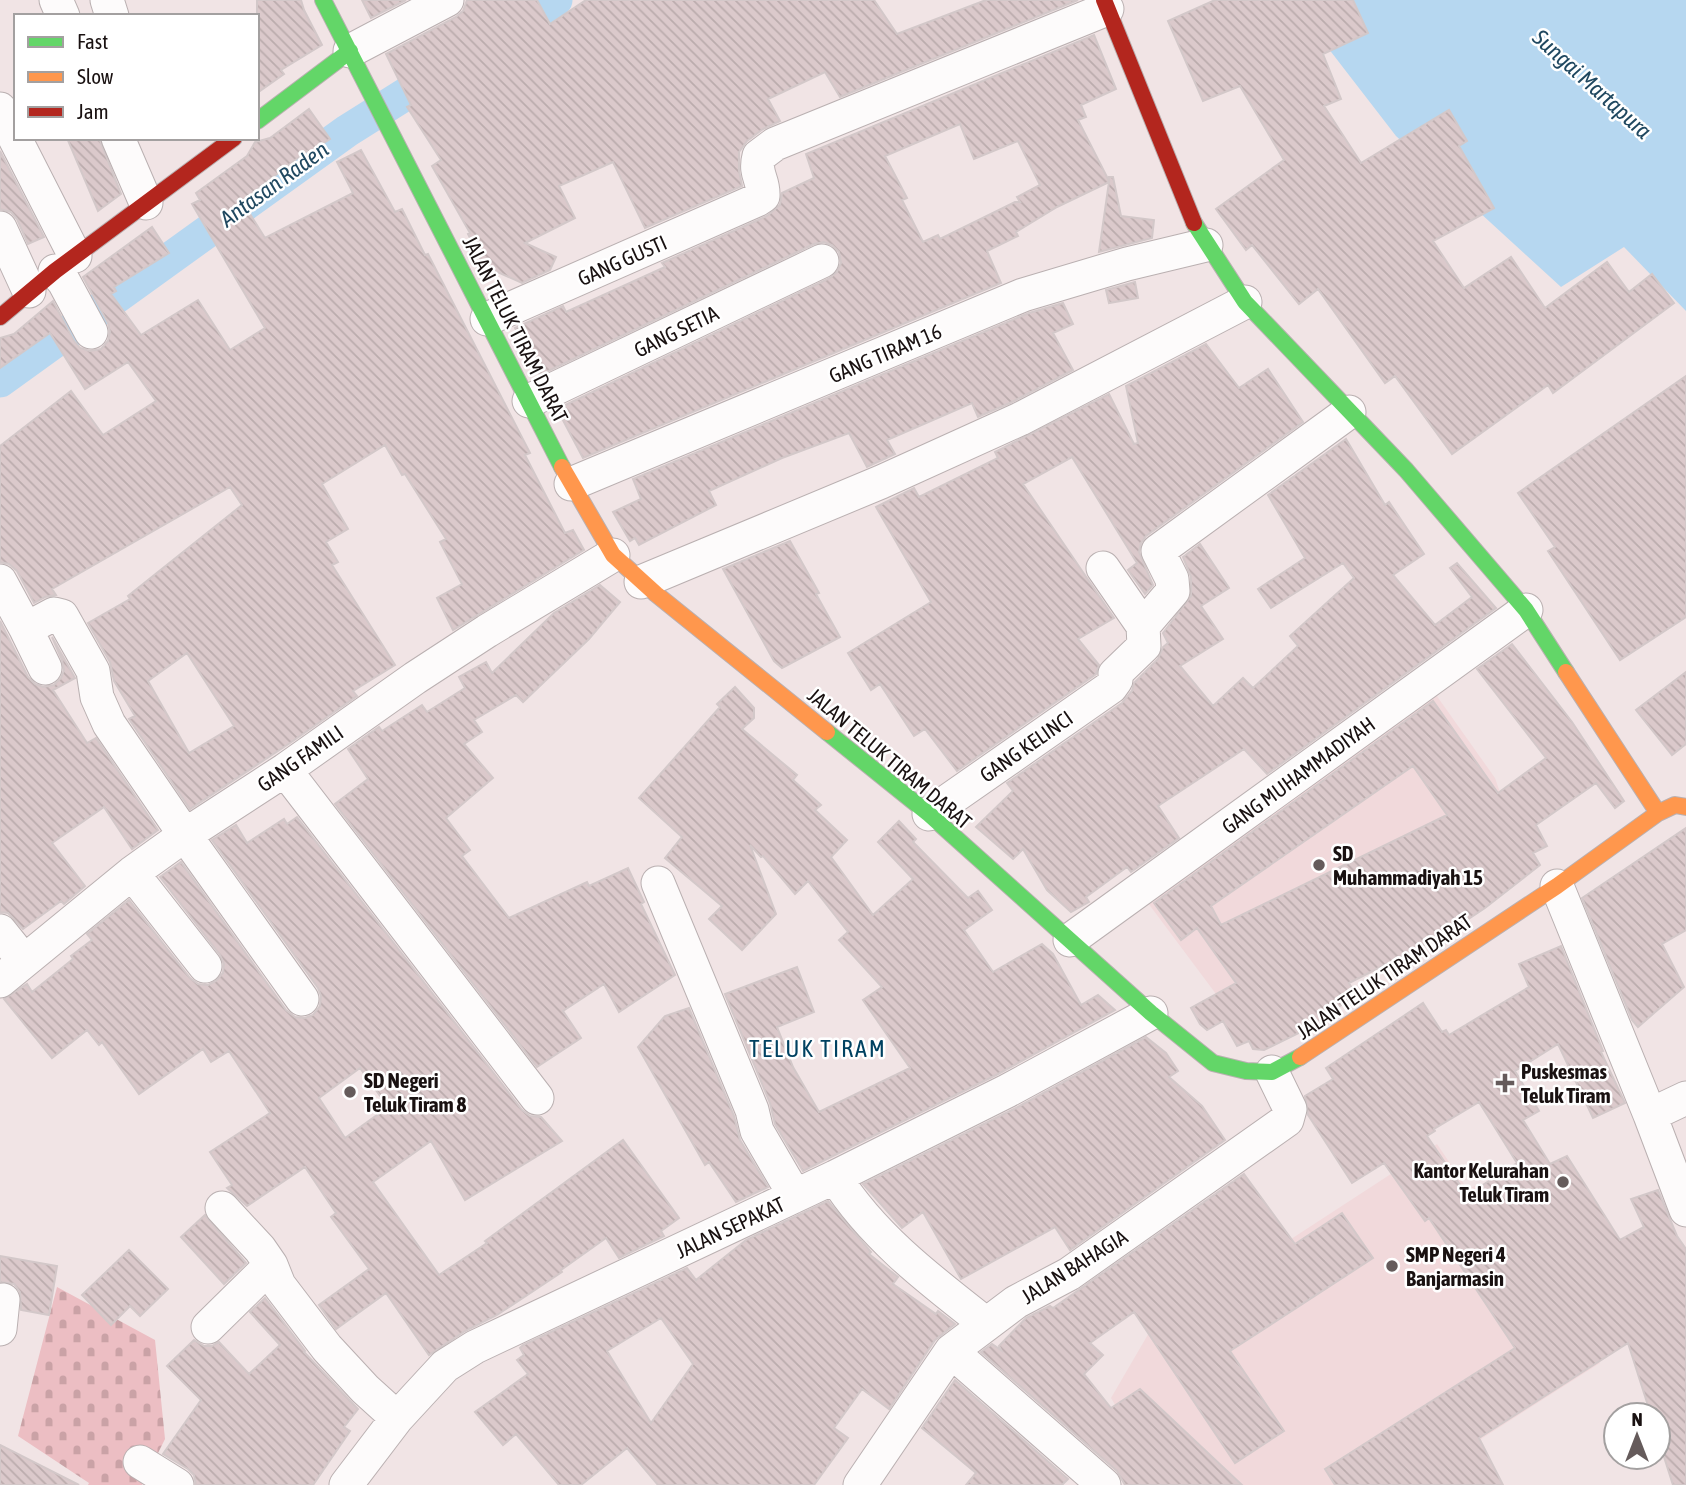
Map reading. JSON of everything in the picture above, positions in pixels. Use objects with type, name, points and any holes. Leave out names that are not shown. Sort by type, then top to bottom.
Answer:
[{"type":"street","name":"JALAN TELUK TIRAM DARAT","points":[[323,0],[572,484],[613,555],[641,582],[929,814],[1151,1013],[1213,1063],[1246,1071],[1272,1072],[1312,1051],[1557,886],[1658,813]]},
{"type":"street","points":[[259,119],[350,51],[447,0]]},
{"type":"street","points":[[1105,4],[1196,228],[1245,302],[1406,470],[1525,610],[1658,813],[1675,805],[1686,807]]},
{"type":"street","name":"GANG GUSTI","points":[[486,319],[757,200],[763,196],[763,186],[757,173],[759,156],[775,144],[1105,4]]},
{"type":"street","points":[[0,109],[89,329]]},
{"type":"street","points":[[119,140],[146,203]]},
{"type":"street","points":[[0,317],[29,291],[65,270],[146,203],[231,140]]},
{"type":"street","points":[[0,228],[29,291]]},
{"type":"street","name":"GANG TIRAM 16","points":[[572,484],[1023,295],[1127,264],[1206,245]]},
{"type":"street","name":"GANG SETIA","points":[[529,401],[822,261]]},
{"type":"street","points":[[641,582],[881,482],[1020,419],[1245,302]]},
{"type":"street","points":[[1103,568],[1143,625],[1173,591],[1172,579],[1158,551],[1349,412]]},
{"type":"street","name":"GANG FAMILI","points":[[12,971],[132,873],[185,835],[285,770],[435,664],[613,555]]},
{"type":"street","points":[[0,582],[45,668]]},
{"type":"street","name":"GANG MUHAMMADIYAH","points":[[1070,940],[1525,610]]},
{"type":"street","points":[[26,629],[54,614],[62,616],[93,671],[97,697],[109,724],[302,999]]},
{"type":"street","name":"GANG KELINCI","points":[[929,814],[1111,687],[1116,680],[1115,674],[1144,646],[1143,625]]},
{"type":"street","points":[[285,770],[537,1098]]},
{"type":"street","points":[[132,873],[205,966]]},
{"type":"street","points":[[658,883],[752,1110],[757,1130],[795,1196]]},
{"type":"street","points":[[1557,886],[1686,1210]]},
{"type":"street","points":[[0,932],[12,971]]},
{"type":"street","name":"JALAN SEPAKAT","points":[[346,1485],[397,1418],[445,1366],[475,1347],[835,1177],[1007,1091],[1151,1013]]},
{"type":"street","name":"JALAN BAHAGIA","points":[[860,1485],[951,1351],[985,1323],[1016,1302],[1069,1274],[1287,1120],[1290,1110],[1272,1072]]},
{"type":"street","points":[[1650,1115],[1686,1098]]},
{"type":"street","points":[[835,1177],[863,1216],[893,1247],[985,1323]]},
{"type":"street","points":[[222,1208],[271,1265],[279,1285],[327,1348],[365,1389],[397,1418]]},
{"type":"street","points":[[208,1327],[271,1265]]},
{"type":"street","points":[[951,1351],[1094,1482]]},
{"type":"street","points":[[140,1462],[177,1485]]},
{"type":"shaded area","name":"SD Muhammadiyah 15","points":[[1429,685],[1495,778],[1515,836],[1219,998],[1142,895]]},
{"type":"shaded area","name":"SMP Negeri 4 Banjarmasin","points":[[1437,1144],[1468,1190],[1479,1183],[1600,1363],[1409,1485],[1164,1485],[1111,1398],[1150,1331]]},
{"type":"green space","points":[[57,1287],[155,1340],[165,1439],[142,1485],[88,1485],[89,1483],[18,1436]]},
{"type":"water","name":"Sungai Martapura","points":[[1291,0],[1686,0],[1686,311],[1624,247],[1561,287],[1396,136]]},
{"type":"building","points":[[257,0],[301,0],[322,45],[281,70],[284,74],[259,92],[259,14]]},
{"type":"building","points":[[362,0],[406,0],[371,18]]},
{"type":"building","points":[[467,0],[537,0],[550,24],[586,0],[874,0],[897,34],[986,0],[1078,0],[840,97],[825,72],[768,99],[780,121],[747,141],[739,152],[742,186],[645,228],[613,162],[559,186],[575,218],[525,243],[556,257],[550,270],[522,283],[484,266],[468,234],[470,233],[432,166],[441,160],[407,107],[411,105],[386,54],[456,17],[463,11]]},
{"type":"building","points":[[1215,0],[1353,0],[1368,33],[1323,54],[1341,99],[1324,106],[1361,163],[1449,110],[1467,141],[1459,146],[1494,208],[1433,241],[1464,288],[1511,257],[1545,308],[1607,262],[1629,292],[1652,274],[1674,303],[1553,393],[1548,385],[1452,454],[1395,376],[1385,383],[1318,289],[1299,304],[1252,245],[1246,250],[1216,209],[1284,160],[1240,86],[1203,101],[1168,21]]},
{"type":"building","points":[[1094,35],[1116,89],[1081,105],[1086,117],[1078,120],[1109,181],[1109,177],[1113,177],[1121,216],[1154,220],[1152,238],[1099,252],[1109,182],[1057,207],[1016,232],[1018,236],[987,251],[1001,283],[583,458],[557,409],[830,278],[841,263],[839,252],[824,242],[814,244],[540,375],[515,328],[563,306],[566,312],[665,267],[662,263],[767,216],[780,205],[782,193],[814,178],[806,154]],"holes":[[[960,124],[974,159],[1018,141],[1040,185],[1017,197],[1020,202],[940,239],[938,235],[923,242],[902,200],[907,198],[885,156]]]},
{"type":"building","points":[[309,109],[330,139],[308,153],[307,151],[242,201],[265,238],[353,193],[337,162],[361,150],[395,212],[402,209],[425,255],[428,254],[530,453],[525,455],[565,533],[573,530],[584,550],[453,630],[437,598],[462,584],[440,542],[446,539],[385,445],[322,484],[348,529],[326,542],[338,562],[332,565],[395,665],[353,691],[357,696],[190,809],[129,719],[135,716],[114,681],[110,662],[88,623],[130,599],[128,596],[242,505],[230,487],[52,589],[56,595],[34,603],[17,571],[9,564],[0,562],[0,446],[71,391],[103,435],[156,401],[128,362],[85,389],[50,333],[0,368],[0,338],[14,334],[53,301],[80,348],[90,351],[101,349],[108,341],[108,323],[83,277],[152,227],[169,253],[114,287],[116,291],[111,294],[141,335],[198,300],[230,350],[265,328],[192,204],[200,200],[196,193],[247,156],[255,142],[270,138]],"holes":[[[187,653],[234,726],[189,753],[148,681]]]},
{"type":"building","points":[[68,140],[100,140],[121,194],[98,211]]},
{"type":"building","points":[[0,151],[44,237],[28,244],[17,219],[11,212],[0,209]]},
{"type":"building","points":[[1135,282],[1138,298],[1109,303],[1106,290]]},
{"type":"building","points":[[1063,303],[1073,324],[1053,333],[1073,370],[1012,402],[978,417],[972,403],[887,440],[895,454],[867,467],[849,433],[782,458],[709,491],[716,505],[639,545],[635,538],[630,541],[613,512],[641,499],[633,479],[1029,313]]},
{"type":"building","points":[[1206,344],[1239,388],[1268,369],[1303,422],[1146,536],[1139,552],[1153,585],[1145,594],[1128,570],[1137,563],[1072,457],[1023,484],[1114,618],[1078,639],[1099,665],[1096,674],[957,771],[925,729],[914,736],[880,684],[871,690],[848,653],[931,602],[876,507],[914,488],[919,497],[998,458],[995,452],[1109,394],[1134,444],[1138,443],[1126,386]]},
{"type":"building","points":[[1686,376],[1686,617],[1620,660],[1548,551],[1555,547],[1518,493]]},
{"type":"building","points":[[1346,439],[1385,505],[1389,502],[1424,554],[1393,575],[1435,625],[1472,597],[1450,568],[1457,563],[1496,608],[1267,774],[1244,749],[1158,806],[1179,838],[1131,872],[1127,867],[1086,897],[1089,902],[1071,912],[1047,890],[1023,849],[1013,859],[976,827],[1013,791],[1007,783],[1122,703],[1132,691],[1134,683],[1158,659],[1163,647],[1168,643],[1163,633],[1191,596],[1191,577],[1183,557],[1200,544],[1229,588],[1201,606],[1223,639],[1180,666],[1213,706],[1243,678],[1253,688],[1298,646],[1290,636],[1354,578],[1343,563],[1271,608],[1258,589],[1305,558],[1268,495]]},
{"type":"building","points":[[790,541],[840,637],[782,668],[774,661],[723,569]]},
{"type":"building","points":[[600,585],[620,602],[589,639],[523,702],[516,695],[474,720],[482,732],[464,744],[493,778],[446,818],[470,850],[462,856],[509,918],[587,882],[589,886],[628,868],[644,902],[641,904],[675,975],[619,1012],[604,984],[563,1011],[581,1038],[537,1067],[335,804],[368,779],[348,749],[379,727],[382,731],[422,705],[427,712],[465,688],[459,677],[486,662],[492,673],[554,613]]},
{"type":"building","points":[[0,621],[28,677],[43,687],[54,685],[64,670],[52,637],[75,678],[53,690],[87,743],[96,738],[158,830],[132,849],[104,807],[52,843],[85,886],[64,904],[61,901],[23,929],[8,913],[0,912]]},
{"type":"building","points":[[1512,644],[1572,722],[1624,801],[1615,808],[1596,783],[1536,825],[1547,846],[1533,853],[1540,865],[1485,908],[1446,934],[1349,983],[1356,995],[1303,1031],[1264,1050],[1253,1049],[1249,1041],[1237,1046],[1223,1021],[1207,1030],[1200,1024],[1191,1008],[1236,983],[1197,928],[1181,940],[1154,903],[1433,701],[1498,793],[1546,758],[1477,669]],"holes":[[[1413,766],[1447,815],[1221,925],[1211,906]]]},
{"type":"building","points":[[1686,672],[1686,744],[1672,755],[1636,710]]},
{"type":"building","points":[[735,687],[754,708],[754,718],[742,729],[797,775],[793,780],[821,805],[815,810],[847,840],[831,857],[873,915],[913,879],[878,842],[899,821],[916,839],[913,842],[968,898],[978,891],[992,910],[964,930],[993,972],[1042,944],[1053,954],[1081,1005],[1098,995],[1115,1010],[998,1074],[803,1171],[775,1124],[770,1103],[725,994],[797,967],[814,1012],[777,1027],[793,1067],[819,1112],[910,1068],[863,1000],[882,987],[839,940],[848,932],[808,881],[795,894],[763,856],[750,845],[776,914],[742,950],[709,919],[722,906],[665,858],[682,837],[639,798],[720,707],[717,704]]},
{"type":"building","points":[[297,817],[522,1110],[530,1116],[541,1117],[562,1141],[465,1200],[431,1141],[373,1182],[439,1275],[487,1243],[485,1241],[623,1140],[679,1218],[661,1231],[664,1236],[619,1258],[606,1238],[561,1270],[562,1272],[497,1315],[465,1331],[429,1355],[386,1293],[336,1329],[319,1305],[369,1269],[331,1217],[336,1213],[305,1167],[247,1206],[227,1188],[232,1185],[210,1152],[270,1113],[229,1051],[211,1062],[203,1049],[139,1094],[102,1042],[99,1045],[87,1030],[52,1058],[4,999],[27,984],[32,992],[73,959],[71,956],[92,940],[87,934],[129,900],[190,978],[198,984],[208,985],[216,981],[223,973],[224,964],[220,955],[160,877],[181,862],[286,1010],[295,1017],[313,1015],[320,1006],[318,988],[212,840],[236,825],[247,843],[284,819],[287,824]],"holes":[[[360,1068],[388,1107],[345,1138],[319,1098]]]},
{"type":"building","points":[[1686,828],[1686,930],[1662,944],[1684,987],[1638,1027],[1632,1020],[1582,898]]},
{"type":"building","points":[[1561,946],[1603,1051],[1601,1052],[1625,1103],[1593,1118],[1558,1044],[1515,1071],[1539,1111],[1523,1120],[1550,1164],[1567,1156],[1620,1240],[1644,1227],[1631,1199],[1658,1190],[1677,1236],[1686,1249],[1686,1485],[1673,1485],[1669,1471],[1672,1471],[1672,1401],[1647,1401],[1628,1343],[1479,1438],[1503,1485],[1335,1485],[1325,1469],[1515,1348],[1429,1218],[1425,1221],[1384,1163],[1352,1183],[1308,1115],[1305,1096],[1333,1079],[1326,1068],[1423,1003],[1442,1032],[1446,1030],[1449,1035],[1529,987],[1519,964]],"holes":[[[1479,1102],[1517,1163],[1467,1195],[1427,1136]]]},
{"type":"building","points":[[689,1008],[734,1116],[740,1140],[768,1187],[736,1202],[709,1162],[705,1165],[638,1047],[665,1016]]},
{"type":"building","points":[[1146,1037],[1166,1053],[1178,1071],[1169,1077],[1202,1106],[1225,1140],[1070,1250],[1055,1227],[961,1279],[923,1212],[902,1228],[863,1184],[1016,1108]]},
{"type":"building","points":[[1244,1174],[1295,1244],[1342,1213],[1373,1258],[1230,1351],[1284,1431],[1235,1463],[1134,1312],[1090,1343],[1103,1355],[1084,1374],[1111,1408],[1140,1389],[1242,1485],[1125,1485],[1117,1471],[981,1352],[992,1344],[1001,1350],[999,1346],[1026,1318],[1050,1306],[1053,1308]]},
{"type":"building","points":[[828,1201],[871,1252],[869,1254],[898,1277],[893,1284],[955,1324],[935,1340],[889,1409],[862,1389],[834,1428],[848,1438],[814,1485],[658,1485],[627,1448],[581,1485],[559,1485],[516,1434],[503,1445],[475,1412],[528,1374],[517,1360],[524,1355],[520,1348],[523,1345],[687,1268],[696,1280],[746,1240]],"holes":[[[661,1318],[693,1364],[651,1423],[607,1351]]]},
{"type":"building","points":[[205,1215],[246,1263],[224,1284],[181,1237]]},
{"type":"building","points":[[129,1250],[168,1289],[140,1316],[130,1306],[111,1325],[82,1295]]},
{"type":"building","points":[[0,1256],[57,1266],[49,1315],[21,1310],[20,1292],[14,1284],[0,1282]]},
{"type":"building","points":[[265,1298],[304,1352],[358,1409],[344,1427],[350,1431],[313,1485],[196,1485],[194,1475],[188,1469],[163,1454],[201,1400],[167,1366],[194,1340],[204,1346],[219,1342],[249,1374],[280,1345],[250,1312]]},
{"type":"building","points":[[955,1380],[1068,1479],[1062,1485],[966,1485],[976,1473],[922,1428]]},
{"type":"building","points":[[0,1445],[79,1485],[0,1485]]},
{"type":"waterway","name":"Antasan Raden","points":[[505,32],[556,0]]},
{"type":"waterway","name":"Antasan Raden","points":[[0,381],[347,131],[444,70]]},
{"type":"traffic: fast","points":[[323,0],[562,467]]},
{"type":"traffic: fast","points":[[259,119],[350,51]]},
{"type":"traffic: fast","points":[[1194,223],[1245,302],[1406,470],[1526,610],[1566,672]]},
{"type":"traffic: fast","points":[[827,732],[929,814],[1151,1013],[1213,1063],[1246,1071],[1272,1072],[1300,1057]]},
{"type":"traffic: slow","points":[[562,467],[613,555],[656,594],[827,732]]},
{"type":"traffic: slow","points":[[1566,672],[1658,813]]},
{"type":"traffic: slow","points":[[1300,1057],[1557,886],[1658,813],[1675,805],[1686,807]]},
{"type":"traffic: jam","points":[[1104,0],[1194,223]]},
{"type":"traffic: jam","points":[[0,317],[55,271],[231,140]]},
{"type":"place","name":"SD Muhammadiyah 15","points":[[1319,865]]},
{"type":"place","name":"Puskesmas Teluk Tiram","points":[[1505,1083]]},
{"type":"place","name":"SD Negeri Teluk Tiram 8","points":[[350,1092]]},
{"type":"place","name":"Kantor Kelurahan Teluk Tiram","points":[[1563,1182]]},
{"type":"place","name":"SMP Negeri 4 Banjarmasin","points":[[1392,1266]]},
{"type":"district","name":"TELUK TIRAM","points":[[818,1048]]}]
